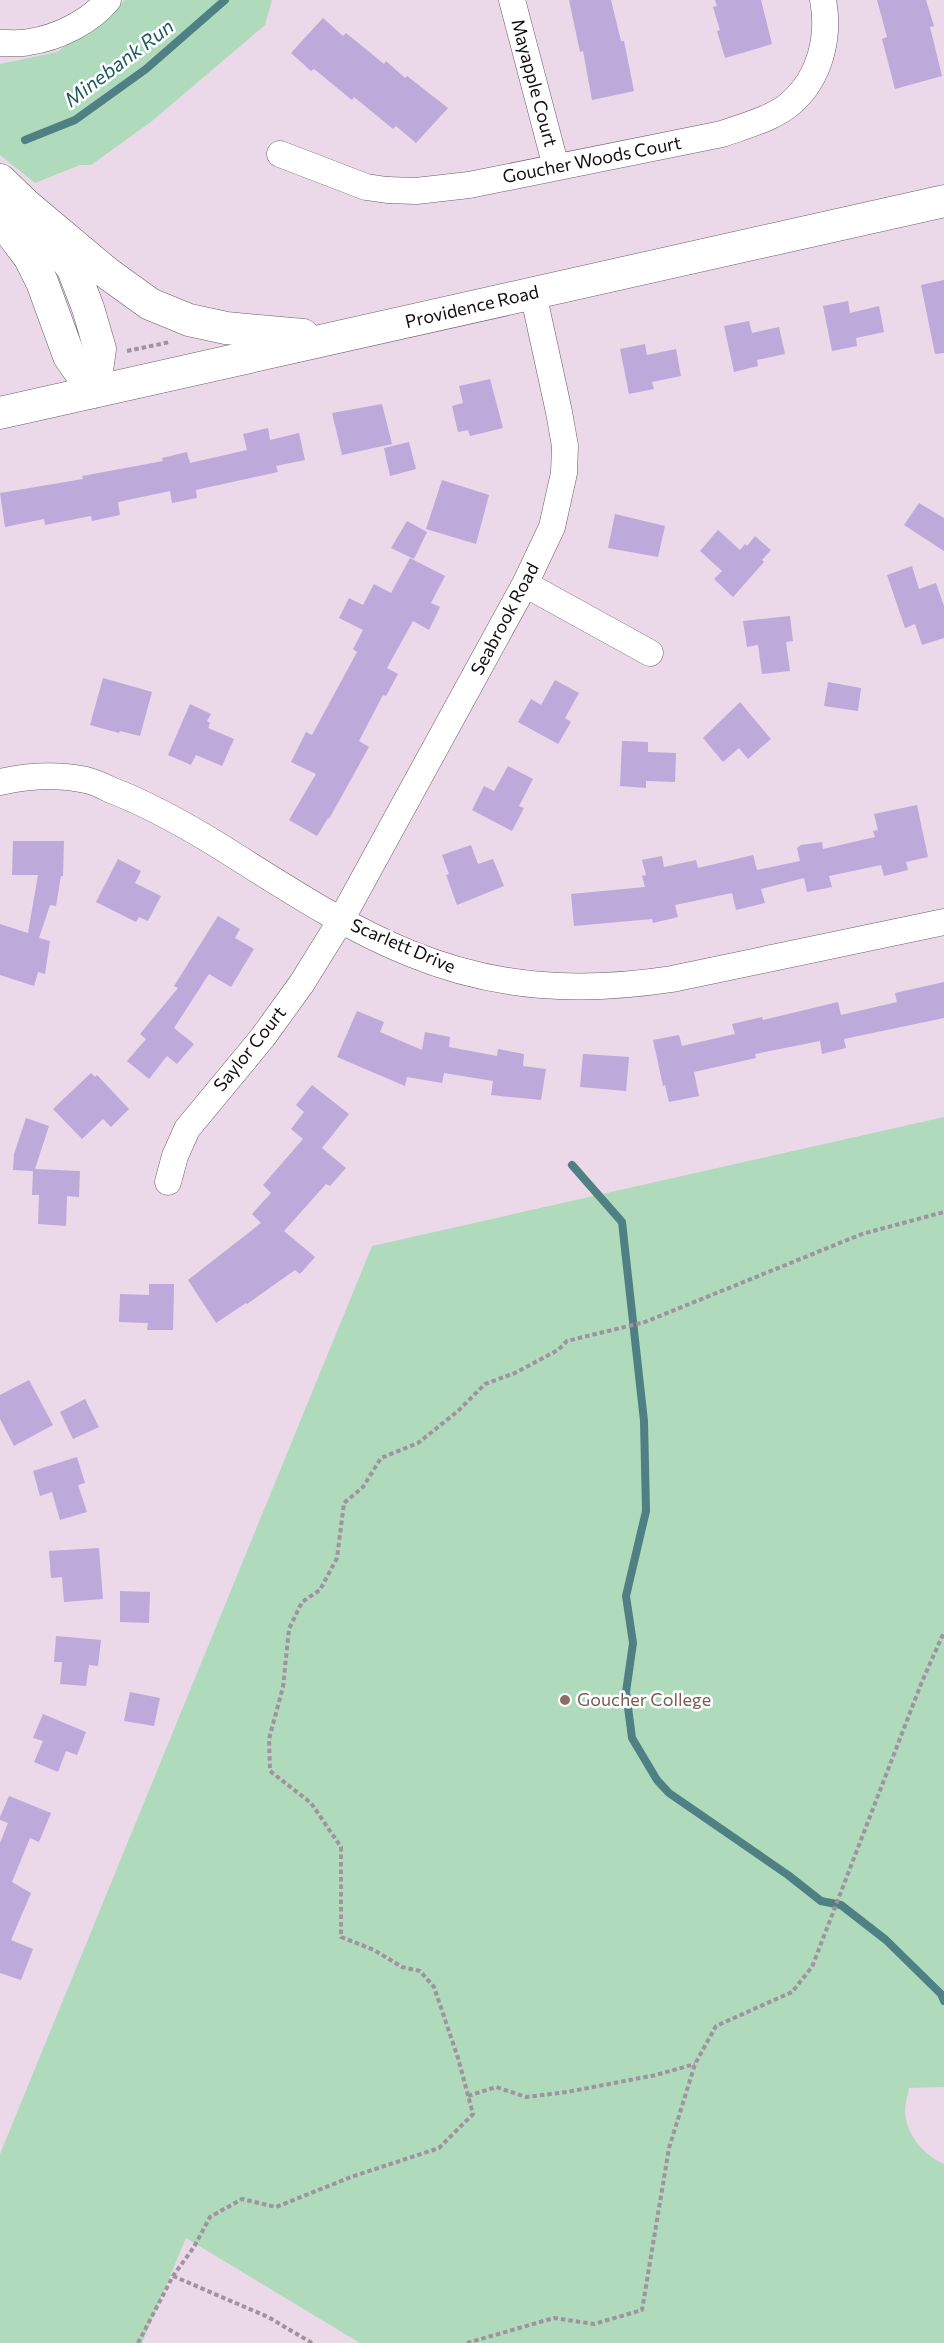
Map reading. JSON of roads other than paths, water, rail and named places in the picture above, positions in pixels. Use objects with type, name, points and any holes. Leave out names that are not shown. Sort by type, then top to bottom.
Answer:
[{"type":"street","points":[[0,43],[29,42],[58,33],[87,21],[108,0]]},
{"type":"street","name":"Mayapple Court","points":[[512,0],[556,167]]},
{"type":"street","name":"Goucher Woods Court","points":[[280,154],[366,187],[400,191],[470,184],[722,134],[762,119],[790,104],[806,87],[818,68],[823,46],[823,0]]},
{"type":"street","points":[[0,180],[13,211],[73,269],[100,349],[94,392]]},
{"type":"street","name":"Providence Road","points":[[0,413],[944,201]]},
{"type":"street","points":[[13,211],[150,304],[189,320],[226,328],[337,337]]},
{"type":"street","name":"Seabrook Road","points":[[341,920],[525,584],[552,527],[560,498],[565,446],[560,412],[533,293]]},
{"type":"street","points":[[525,584],[650,653]]},
{"type":"street","name":"Scarlett Drive","points":[[0,782],[18,778],[54,776],[86,780],[161,811],[341,920],[408,952],[459,971],[507,981],[556,987],[593,988],[672,979],[944,922]]},
{"type":"street","name":"Saylor Court","points":[[168,1182],[175,1156],[187,1129],[263,1037],[302,982],[341,920]]},
{"type":"waterway","name":"Minebank Run","points":[[25,140],[75,120],[146,69],[225,0]]},
{"type":"waterway","points":[[572,1165],[622,1222],[644,1421],[646,1511],[626,1596],[633,1643],[626,1692],[632,1738],[657,1780],[669,1793],[788,1875],[821,1901],[841,1905],[886,1940],[941,1994],[944,2001]]},
{"type":"place","name":"Goucher College","points":[[565,1700]]}]
